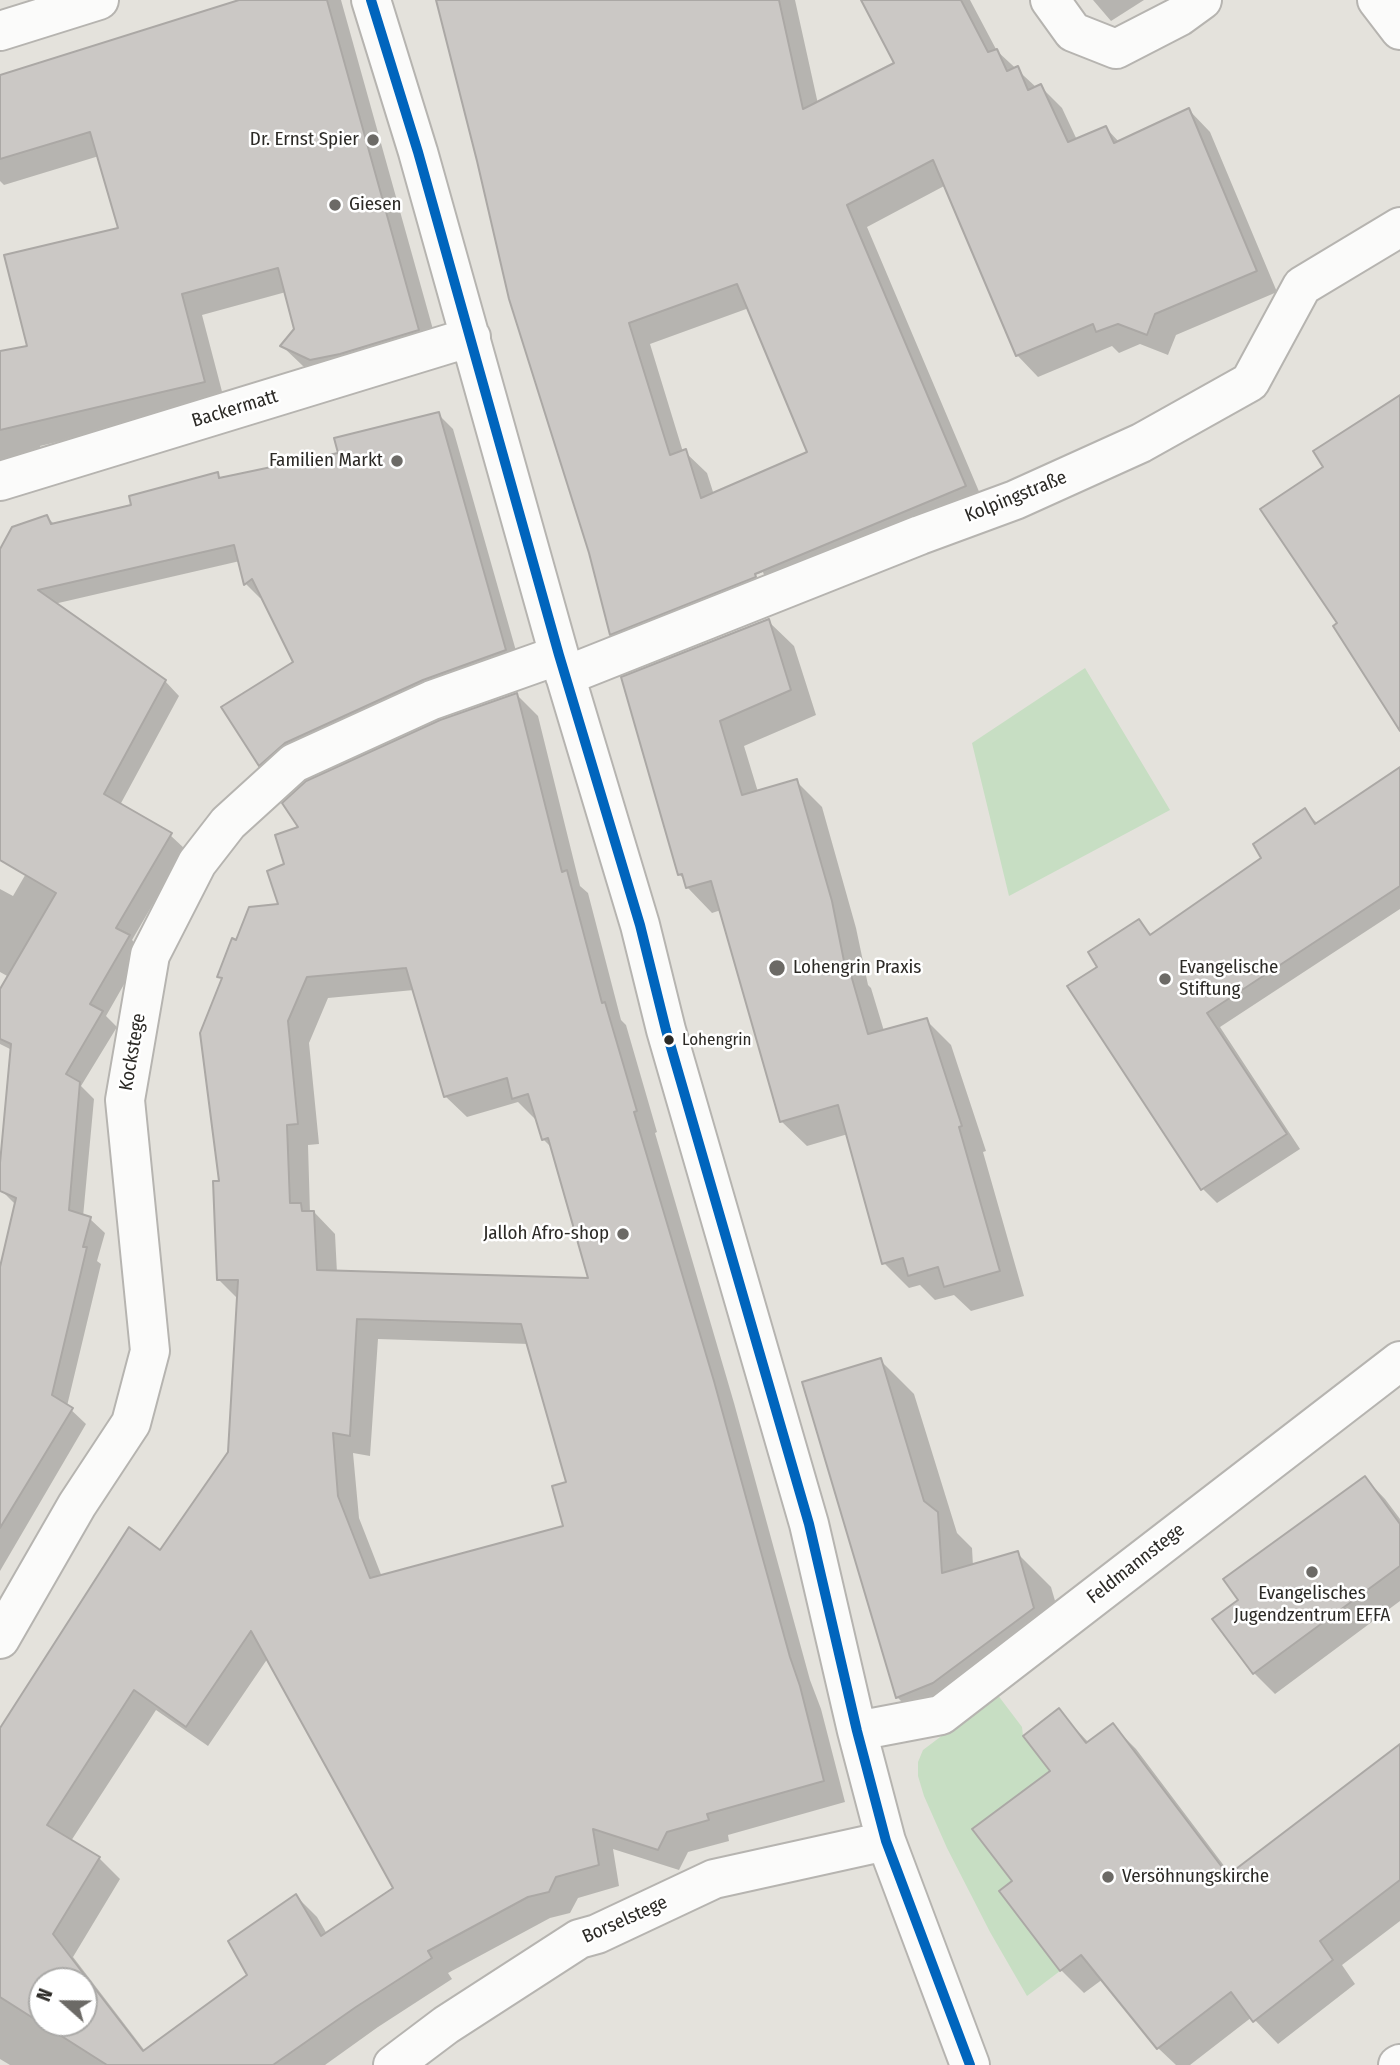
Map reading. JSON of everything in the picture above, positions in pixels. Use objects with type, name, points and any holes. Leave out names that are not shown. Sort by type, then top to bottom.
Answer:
[{"type":"street","points":[[0,31],[99,0]]},
{"type":"street","points":[[371,0],[471,337],[562,665],[640,925],[666,1030],[809,1524],[886,1842],[970,2065]]},
{"type":"street","points":[[1050,0],[1073,32],[1116,49],[1180,16],[1202,0]]},
{"type":"street","points":[[1377,0],[1400,30]]},
{"type":"street","name":"Kolpingstraße","points":[[562,665],[1015,500],[1141,443],[1250,382],[1302,286],[1400,227]]},
{"type":"street","name":"Backermatt","points":[[0,481],[471,337]]},
{"type":"street","name":"Kockstege","points":[[0,1639],[76,1505],[131,1423],[150,1351],[125,1100],[150,955],[197,863],[228,823],[294,763],[432,700],[562,665]]},
{"type":"street","name":"Feldmannstege","points":[[857,1731],[941,1715],[1400,1361]]},
{"type":"street","name":"Borselstege","points":[[393,2065],[446,2025],[579,1939],[597,1934],[714,1879],[886,1842]]},
{"type":"green space","points":[[1085,668],[1170,810],[1009,896],[972,743]]},
{"type":"green space","points":[[997,1694],[1022,1727],[1023,1736],[1050,1771],[972,1829],[1012,1881],[999,1891],[1060,1971],[1027,1996],[990,1932],[947,1848],[918,1776],[918,1762],[923,1750]]},
{"type":"building","points":[[239,0],[327,0],[419,330],[340,354],[310,360],[280,346],[294,329],[278,268],[182,294],[205,382],[0,430],[0,351],[27,346],[4,255],[118,228],[90,132],[0,159],[0,75]]},
{"type":"building","points":[[436,0],[779,0],[803,109],[894,63],[861,0],[961,0],[988,52],[997,49],[1007,71],[1018,66],[1028,90],[1041,84],[1068,142],[1106,126],[1114,143],[1189,108],[1257,271],[1155,314],[1147,335],[1118,324],[1096,332],[1093,324],[1016,356],[933,160],[847,205],[966,486],[755,574],[756,577],[610,635],[589,553],[509,299]],"holes":[[[737,284],[807,452],[701,498],[686,449],[670,455],[629,323]]]},
{"type":"building","points":[[1400,395],[1400,731],[1333,626],[1337,623],[1260,509],[1323,467],[1313,451]]},
{"type":"building","points":[[439,412],[506,650],[423,680],[285,743],[259,766],[221,707],[293,662],[252,579],[244,585],[234,545],[38,590],[166,680],[104,794],[172,833],[116,928],[130,935],[90,1004],[103,1011],[66,1074],[80,1082],[69,1210],[91,1217],[83,1247],[87,1247],[52,1395],[73,1408],[0,1528],[0,1267],[16,1198],[0,1191],[11,1044],[0,1039],[0,989],[56,893],[0,860],[0,549],[12,527],[47,515],[51,524],[131,505],[129,496],[218,472],[219,478],[338,453],[334,438]]},
{"type":"building","points":[[769,619],[791,690],[720,721],[742,795],[797,779],[832,901],[844,961],[847,961],[868,1034],[927,1018],[962,1126],[959,1127],[1000,1271],[944,1287],[938,1267],[908,1276],[903,1258],[882,1264],[838,1105],[780,1122],[711,881],[686,888],[682,874],[678,875],[621,677]]},
{"type":"building","points":[[517,693],[562,872],[567,870],[602,1003],[605,1002],[637,1111],[634,1112],[714,1381],[824,1781],[707,1814],[709,1820],[667,1832],[658,1850],[593,1829],[599,1865],[556,1877],[549,1892],[528,1897],[428,1951],[432,1958],[273,2065],[107,2065],[63,2037],[98,2037],[98,1992],[143,2051],[247,1975],[228,1941],[296,1894],[321,1936],[393,1888],[251,1631],[186,1727],[134,1690],[47,1825],[100,1857],[53,1934],[78,1967],[28,1967],[28,2015],[0,1997],[0,1728],[129,1527],[160,1550],[228,1452],[238,1280],[217,1280],[213,1181],[219,1181],[200,1033],[222,978],[217,977],[232,938],[236,940],[249,907],[278,904],[267,871],[284,864],[275,835],[298,827],[282,803],[306,781],[440,720]],"holes":[[[406,968],[444,1097],[507,1078],[512,1099],[528,1094],[542,1140],[548,1138],[588,1278],[317,1270],[314,1211],[302,1211],[301,1203],[290,1203],[287,1125],[298,1124],[288,1021],[307,977]],[[357,1319],[521,1324],[566,1482],[552,1486],[563,1526],[370,1578],[338,1496],[333,1433],[350,1436]]]},
{"type":"building","name":"Evangelische Stiftung","points":[[1400,767],[1400,886],[1207,1013],[1287,1134],[1201,1190],[1067,986],[1097,967],[1088,952],[1139,919],[1150,935],[1261,858],[1253,844],[1305,808],[1315,824]]},
{"type":"building","points":[[881,1358],[924,1501],[938,1512],[942,1573],[1018,1551],[1034,1608],[933,1683],[896,1698],[802,1382]]},
{"type":"building","name":"Evangelisches Jugendzentrum EFFA","points":[[1365,1476],[1400,1524],[1400,1566],[1253,1674],[1212,1619],[1238,1600],[1223,1579]]},
{"type":"building","name":"Versöhnungskirche","points":[[1059,1708],[1086,1743],[1113,1723],[1228,1875],[1400,1744],[1400,1880],[1320,1941],[1333,1960],[1253,2022],[1231,1992],[1157,2049],[1081,1955],[1060,1971],[999,1891],[1012,1881],[972,1829],[1050,1771],[1023,1736]]},
{"type":"transit line","points":[[371,0],[418,152],[559,655],[640,925],[666,1030],[809,1524],[857,1731],[886,1841],[970,2065]]},
{"type":"place","name":"Dr. Ernst Spier","points":[[373,140]]},
{"type":"place","name":"Giesen","points":[[335,205]]},
{"type":"place","name":"Familien Markt","points":[[397,461]]},
{"type":"place","name":"Lohengrin Praxis","points":[[777,968]]},
{"type":"place","name":"Evangelische Stiftung","points":[[1165,979]]},
{"type":"place","name":"Lohengrin","points":[[669,1040]]},
{"type":"place","name":"Jalloh Afro-shop","points":[[623,1234]]},
{"type":"place","name":"Evangelisches Jugendzentrum EFFA","points":[[1312,1572]]},
{"type":"place","name":"Versöhnungskirche","points":[[1108,1877]]}]
